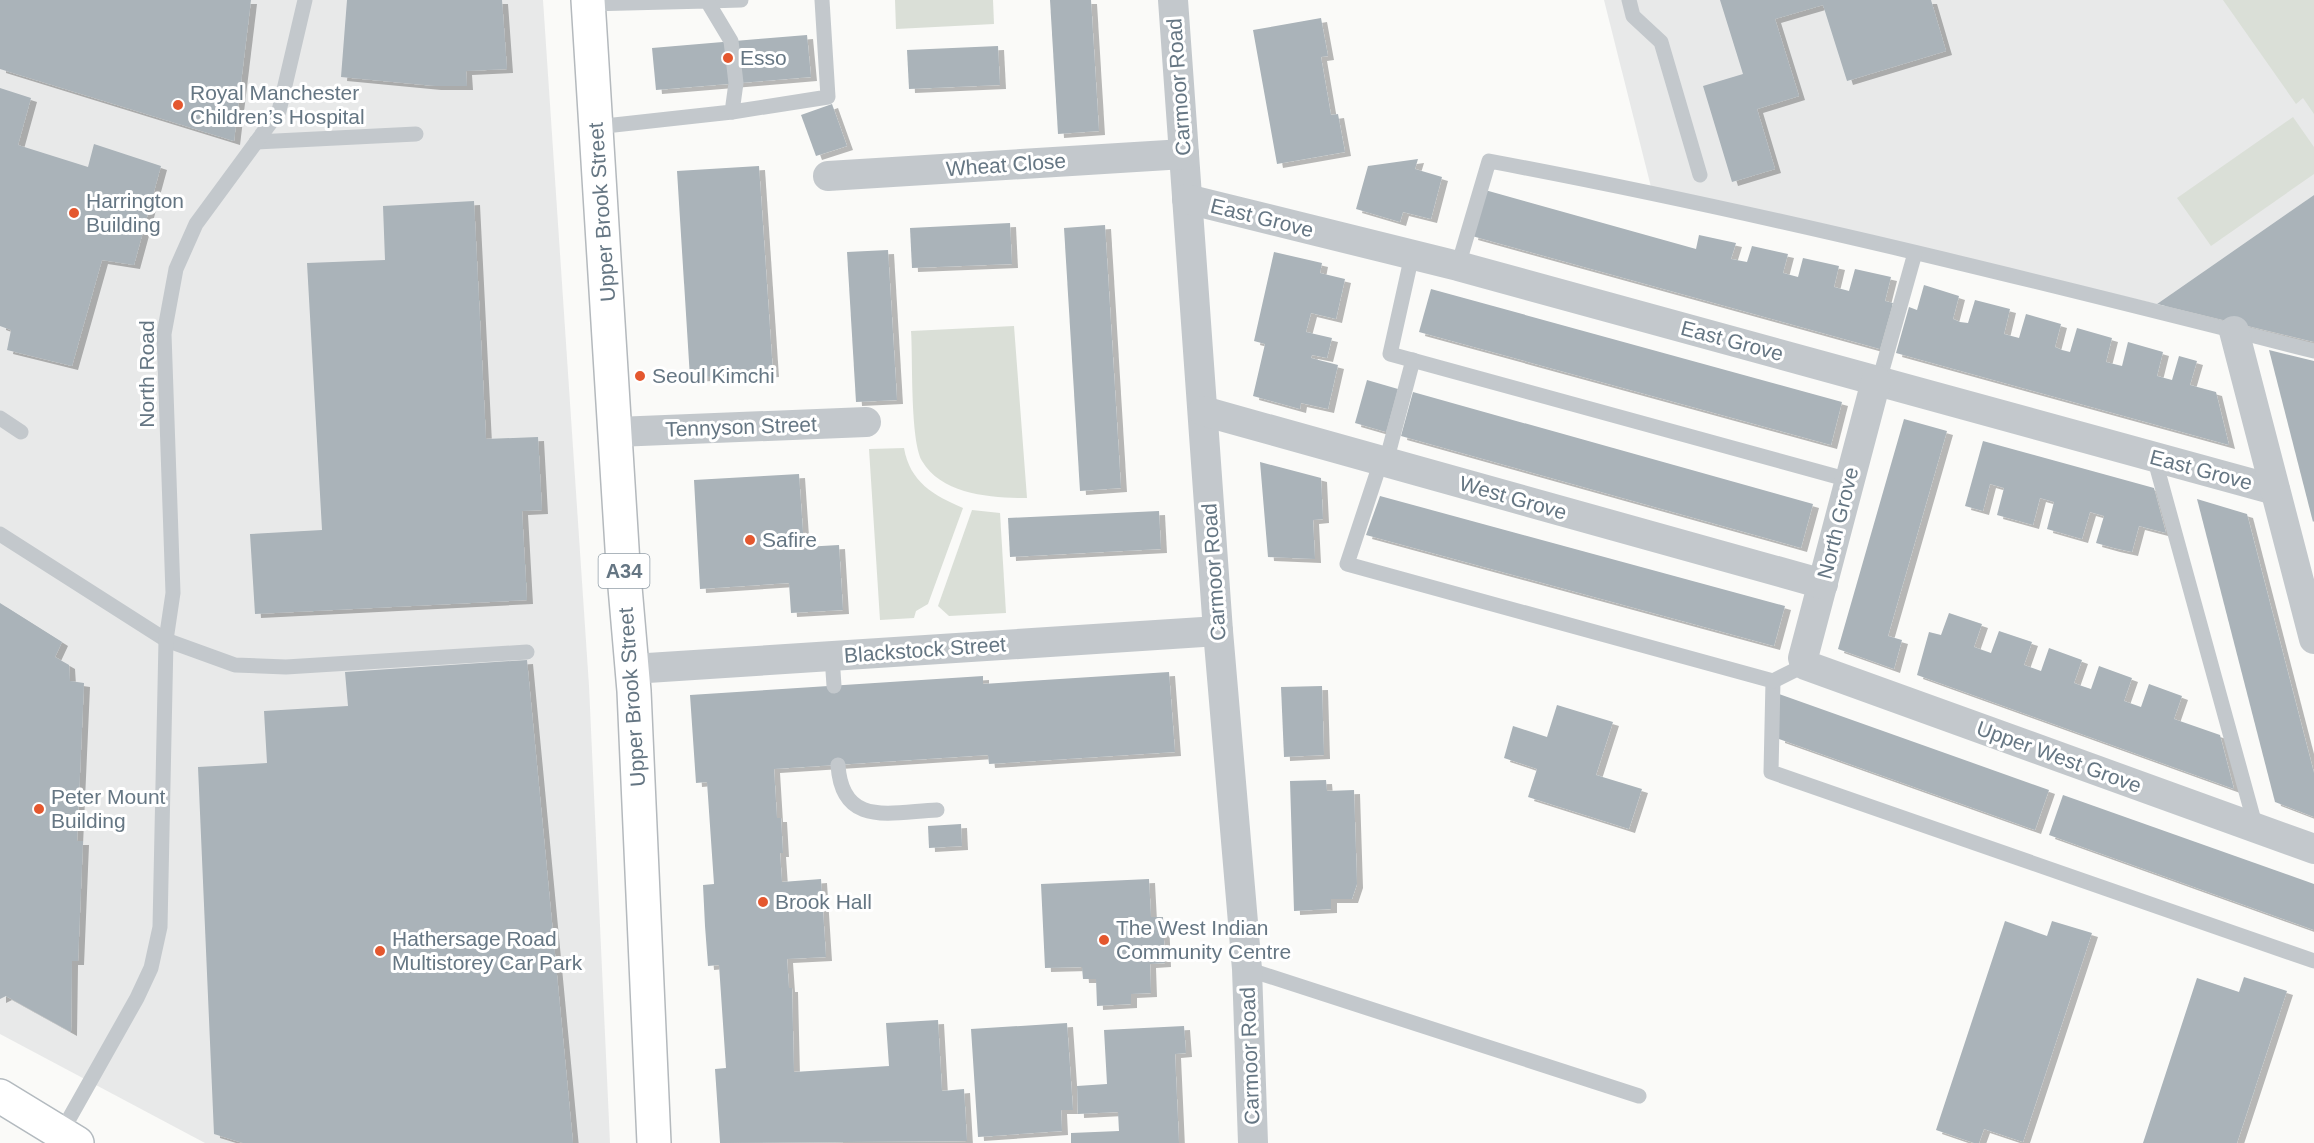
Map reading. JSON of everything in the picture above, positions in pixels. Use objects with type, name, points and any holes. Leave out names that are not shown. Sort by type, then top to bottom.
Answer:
[{"type":"main road","name":"Upper Brook Street","points":[[588,2],[623,564],[632,669],[654,1143]]},
{"type":"main road","points":[[0,1096],[69,1138]]},
{"type":"street","name":"Carmoor Road","points":[[1173,0],[1218,631],[1247,969],[1253,1143]]},
{"type":"street","name":"Wheat Close","points":[[828,176],[1184,154]]},
{"type":"street","name":"East Grove","points":[[1187,199],[1458,266],[2275,490]]},
{"type":"street","points":[[2234,331],[2314,639]]},
{"type":"street","name":"North Grove","points":[[1805,665],[1803,658],[1849,480],[1878,381]]},
{"type":"street","name":"West Grove","points":[[1203,411],[1823,584]]},
{"type":"street","name":"Tennyson Street","points":[[616,432],[866,422]]},
{"type":"street","name":"Blackstock Street","points":[[632,669],[1218,631]]},
{"type":"street","name":"Upper West Grove","points":[[1805,665],[2314,849]]},
{"type":"lane","name":"North Road","points":[[69,1138],[151,968],[160,927],[166,640],[173,593],[164,334],[176,269],[196,224],[279,111],[305,0]]},
{"type":"lane","points":[[588,2],[741,0]]},
{"type":"lane","points":[[596,127],[732,112],[828,97],[822,0]]},
{"type":"lane","points":[[1629,0],[1633,16],[1661,42],[1700,175]]},
{"type":"lane","points":[[707,1],[731,41],[736,83],[732,112]]},
{"type":"lane","points":[[256,142],[416,134]]},
{"type":"lane","points":[[1458,266],[1489,161],[1581,178],[1915,253],[2314,351]]},
{"type":"lane","points":[[1878,381],[1915,253]]},
{"type":"lane","points":[[1412,255],[1390,354],[1849,480]]},
{"type":"lane","points":[[1413,360],[1384,462],[1347,564],[1773,681],[1805,665]]},
{"type":"lane","points":[[0,418],[21,432]]},
{"type":"lane","points":[[2154,457],[2256,828]]},
{"type":"lane","points":[[0,534],[166,640],[235,665],[276,666],[527,652]]},
{"type":"lane","points":[[832,656],[834,686]]},
{"type":"lane","points":[[1773,681],[1771,772],[2314,961]]},
{"type":"lane","points":[[838,765],[840,786],[851,804],[869,813],[937,810]]},
{"type":"lane","points":[[1247,969],[1639,1096]]},
{"type":"shaded area","points":[[0,0],[543,0],[589,686],[610,1143],[205,1143],[0,1034]]},
{"type":"shaded area","points":[[895,0],[993,0],[994,24],[896,29]]},
{"type":"shaded area","points":[[1604,0],[2314,0],[2314,195],[2157,304],[1651,187]]},
{"type":"shaded area","points":[[2223,0],[2314,0],[2314,114],[2303,98],[2296,104]]},
{"type":"shaded area","points":[[2293,117],[2314,147],[2314,174],[2211,246],[2177,198]]},
{"type":"shaded area","points":[[1014,326],[1027,498],[999,497],[969,492],[942,481],[922,461],[918,450],[914,418],[911,331]]},
{"type":"shaded area","points":[[904,448],[912,470],[924,486],[963,508],[928,604],[916,611],[914,618],[880,620],[869,449]]},
{"type":"shaded area","points":[[972,510],[1000,513],[1006,613],[949,616],[938,606]]},
{"type":"building","name":"Royal Manchester Children’s Hospital","points":[[0,0],[251,0],[234,141],[0,69]]},
{"type":"building","points":[[347,0],[502,0],[507,69],[466,71],[467,86],[435,86],[341,77]]},
{"type":"building","points":[[1050,0],[1091,0],[1099,131],[1058,134]]},
{"type":"building","points":[[1720,0],[1931,0],[1946,51],[1847,81],[1823,5],[1775,19],[1799,96],[1757,109],[1775,169],[1732,182],[1703,86],[1743,74]]},
{"type":"building","points":[[1321,18],[1328,56],[1321,57],[1331,115],[1338,114],[1345,152],[1277,164],[1253,30]]},
{"type":"building","points":[[807,35],[811,77],[656,90],[652,48]]},
{"type":"building","points":[[998,46],[1000,85],[909,89],[907,50]]},
{"type":"building","name":"Harrington Building","points":[[0,88],[31,98],[18,145],[88,167],[94,144],[161,166],[134,265],[102,260],[72,366],[7,350],[11,330],[0,326]]},
{"type":"building","points":[[832,104],[847,146],[816,156],[801,115]]},
{"type":"building","points":[[1418,159],[1415,169],[1442,177],[1431,219],[1403,212],[1400,222],[1356,209],[1368,166]]},
{"type":"building","points":[[759,166],[773,373],[690,378],[677,171]]},
{"type":"building","points":[[1485,190],[1696,249],[1699,235],[1736,243],[1731,259],[1747,262],[1752,246],[1788,254],[1783,273],[1798,277],[1803,258],[1839,266],[1834,287],[1849,291],[1855,269],[1891,277],[1885,301],[1893,303],[1880,349],[1472,236]]},
{"type":"building","points":[[2314,195],[2314,342],[2157,304]]},
{"type":"building","points":[[474,201],[486,439],[538,437],[542,510],[522,511],[527,600],[255,614],[250,534],[322,530],[307,263],[385,260],[383,206]]},
{"type":"building","points":[[1010,223],[1012,264],[912,268],[910,228]]},
{"type":"building","points":[[1105,225],[1121,488],[1080,491],[1064,228]]},
{"type":"building","points":[[888,250],[897,400],[856,402],[847,252]]},
{"type":"building","points":[[1274,252],[1322,263],[1320,273],[1345,279],[1336,319],[1311,313],[1306,332],[1332,338],[1327,358],[1312,355],[1311,358],[1338,365],[1328,409],[1301,403],[1300,409],[1253,396],[1265,344],[1254,341]]},
{"type":"building","points":[[1924,285],[1959,296],[1953,319],[1960,322],[1968,323],[1975,300],[2010,309],[2004,334],[2019,338],[2026,314],[2061,324],[2055,347],[2062,350],[2070,352],[2077,328],[2112,338],[2106,362],[2122,366],[2128,342],[2163,352],[2157,376],[2172,380],[2179,356],[2197,361],[2190,385],[2216,392],[2229,445],[1896,353],[1909,307],[1917,310]]},
{"type":"building","points":[[1431,289],[1842,402],[1831,445],[1419,332]]},
{"type":"building","points":[[2269,350],[2314,361],[2313,522]]},
{"type":"building","points":[[1367,380],[1398,389],[1386,432],[1355,423]]},
{"type":"building","points":[[1413,392],[1813,504],[1801,548],[1401,436]]},
{"type":"building","points":[[1904,419],[1947,431],[1888,636],[1902,640],[1894,669],[1838,649]]},
{"type":"building","points":[[1983,441],[2154,488],[2166,533],[2139,526],[2132,552],[2096,543],[2104,516],[2090,512],[2082,539],[2047,529],[2054,502],[2040,498],[2033,525],[1997,515],[2004,488],[1990,484],[1983,511],[1965,506]]},
{"type":"building","points":[[1260,462],[1321,478],[1323,519],[1313,520],[1315,559],[1268,557]]},
{"type":"building","name":"Safire","points":[[799,474],[804,547],[839,545],[843,610],[791,613],[789,583],[700,589],[694,480]]},
{"type":"building","points":[[1380,496],[1785,606],[1774,646],[1366,535]]},
{"type":"building","points":[[2197,499],[2247,514],[2314,773],[2314,817],[2275,802]]},
{"type":"building","points":[[1159,511],[1161,549],[1010,557],[1008,518]]},
{"type":"building","name":"Peter Mount Building","points":[[0,603],[62,642],[55,657],[69,665],[70,681],[84,683],[77,841],[83,841],[78,961],[72,961],[71,1032],[6,996],[0,999]]},
{"type":"building","points":[[1949,613],[1982,624],[1974,647],[1991,653],[1999,631],[2032,642],[2024,665],[2041,671],[2049,648],[2082,660],[2074,683],[2082,686],[2091,689],[2099,666],[2132,678],[2124,701],[2141,707],[2149,684],[2182,696],[2174,719],[2220,735],[2234,789],[1917,675],[1929,632],[1941,635]]},
{"type":"building","name":"Hathersage Road Multistorey Car Park","points":[[527,660],[573,1143],[243,1143],[214,1134],[198,767],[267,763],[264,711],[348,706],[345,672]]},
{"type":"building","name":"Brook Hall","points":[[1169,672],[1175,752],[989,764],[988,755],[774,769],[777,818],[781,818],[782,882],[821,879],[826,957],[787,959],[789,988],[792,988],[794,1072],[889,1066],[886,1023],[938,1020],[942,1091],[964,1089],[967,1141],[720,1143],[715,1069],[726,1068],[719,965],[708,966],[703,885],[714,884],[707,782],[696,783],[690,695],[983,676],[983,684]]},
{"type":"building","points":[[1322,686],[1324,755],[1284,757],[1281,687]]},
{"type":"building","points":[[1779,694],[2049,790],[2035,830],[1779,739]]},
{"type":"building","points":[[1557,705],[1613,722],[1596,775],[1642,789],[1629,829],[1528,797],[1537,769],[1504,758],[1513,726],[1547,737]]},
{"type":"building","points":[[1326,780],[1327,791],[1354,790],[1357,884],[1352,899],[1331,899],[1331,909],[1294,911],[1290,781]]},
{"type":"building","points":[[2063,795],[2314,884],[2314,930],[2049,835]]},
{"type":"building","points":[[961,824],[962,846],[929,848],[928,826]]},
{"type":"building","name":"The West Indian Community Centre","points":[[1149,879],[1151,917],[1163,917],[1165,963],[1150,964],[1151,993],[1131,994],[1131,1004],[1097,1006],[1096,979],[1083,979],[1082,967],[1045,968],[1041,884]]},
{"type":"building","points":[[2005,921],[2047,936],[2052,921],[2092,933],[2023,1142],[1984,1129],[1979,1143],[1974,1143],[1936,1130]]},
{"type":"building","points":[[2244,977],[2287,991],[2237,1143],[2143,1143],[2197,978],[2239,992]]},
{"type":"building","points":[[1067,1023],[1073,1110],[1061,1110],[1062,1131],[978,1137],[971,1029]]},
{"type":"building","points":[[1184,1026],[1186,1053],[1175,1054],[1179,1143],[1071,1143],[1071,1133],[1119,1131],[1118,1112],[1078,1114],[1077,1086],[1107,1084],[1104,1030]]},
{"type":"place","name":"Esso","points":[[728,58]]},
{"type":"place","name":"Royal Manchester Children’s Hospital","points":[[178,105]]},
{"type":"place","name":"Harrington Building","points":[[74,213]]},
{"type":"place","name":"Seoul Kimchi","points":[[640,376]]},
{"type":"place","name":"Safire","points":[[750,540]]},
{"type":"place","name":"Peter Mount Building","points":[[39,809]]},
{"type":"place","name":"Brook Hall","points":[[763,902]]},
{"type":"place","name":"The West Indian Community Centre","points":[[1104,940]]},
{"type":"place","name":"Hathersage Road Multistorey Car Park","points":[[380,951]]}]
